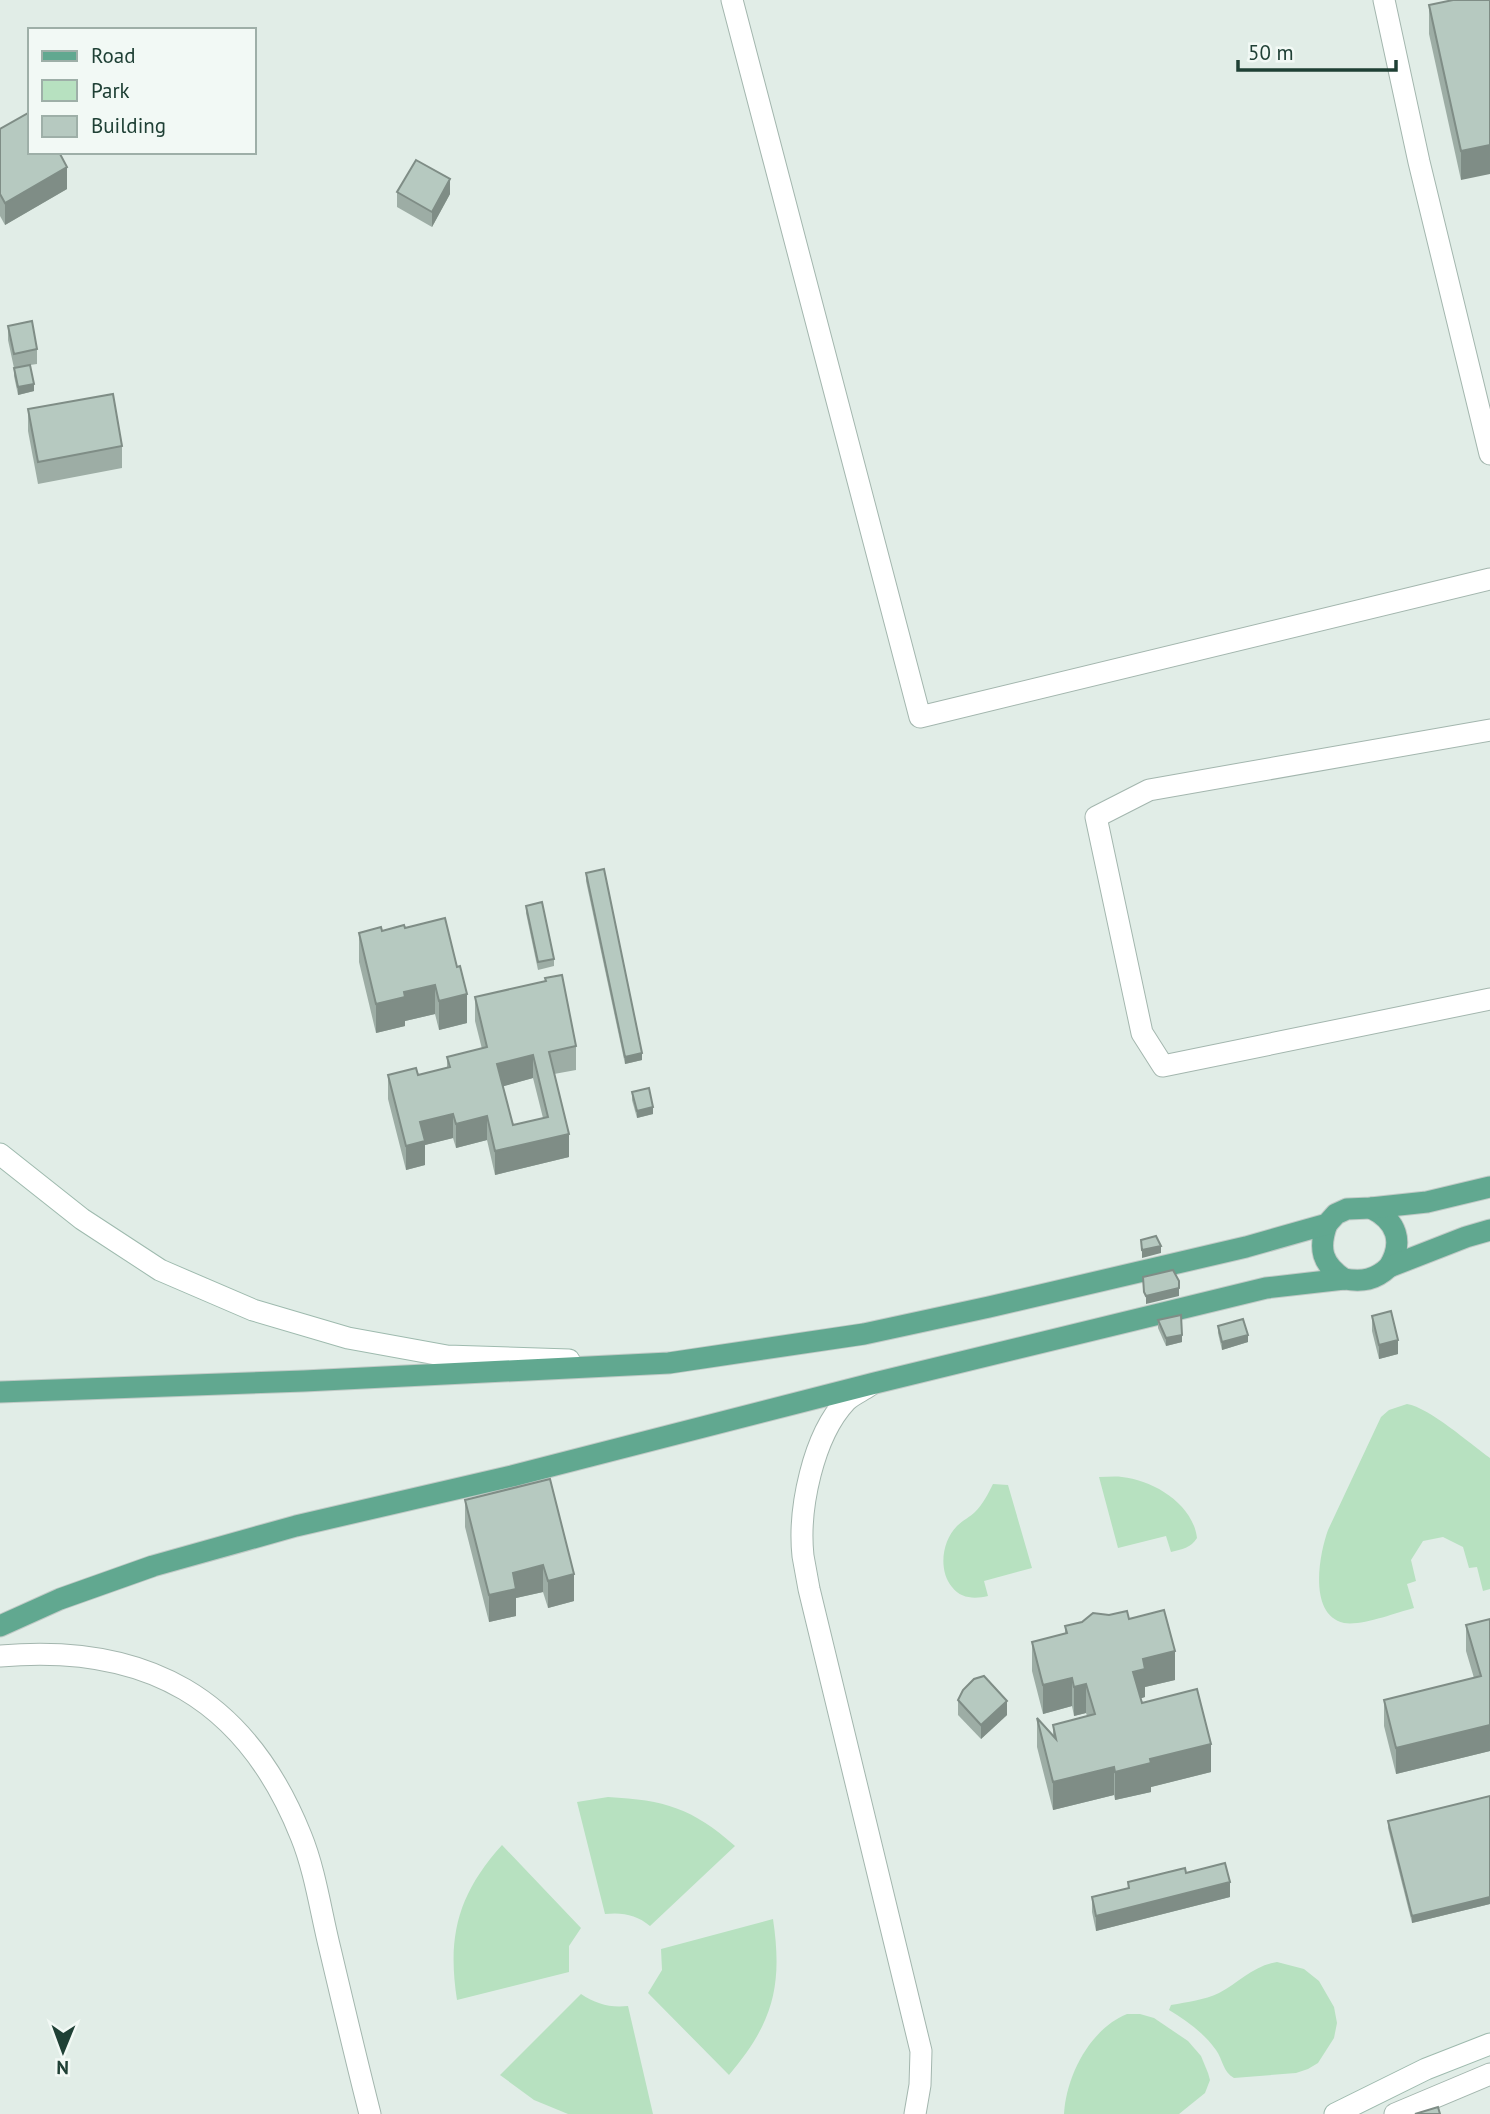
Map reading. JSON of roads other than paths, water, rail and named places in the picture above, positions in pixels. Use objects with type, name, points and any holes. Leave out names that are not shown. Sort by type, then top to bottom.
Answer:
[{"type":"main road","points":[[1345,1279],[1334,1272],[1322,1249],[1322,1236],[1327,1224],[1336,1214],[1360,1207],[1427,1202],[1490,1187]]},
{"type":"main road","points":[[1371,1208],[1390,1222],[1395,1233],[1397,1245],[1390,1267]]},
{"type":"main road","points":[[0,1392],[304,1381],[669,1363],[864,1334],[927,1321],[1232,1250],[1327,1224]]},
{"type":"main road","points":[[0,1626],[60,1600],[153,1566],[296,1526],[512,1476],[875,1383],[1266,1288],[1345,1279],[1370,1280],[1390,1267],[1490,1230]]},
{"type":"street","points":[[732,0],[920,716],[1490,579]]},
{"type":"street","points":[[1384,0],[1419,162],[1490,454]]},
{"type":"street","points":[[1490,730],[1149,790],[1096,817],[1142,1033],[1163,1066],[1490,999]]},
{"type":"street","points":[[0,1154],[82,1219],[160,1270],[253,1310],[348,1338],[447,1356],[669,1363]]},
{"type":"street","points":[[875,1383],[848,1399],[832,1419],[818,1450],[803,1517],[803,1555],[920,2051],[920,2085],[915,2114]]},
{"type":"street","points":[[0,1656],[36,1653],[83,1655],[127,1665],[172,1683],[206,1703],[233,1725],[258,1754],[280,1790],[302,1838],[370,2114]]},
{"type":"street","points":[[1335,2114],[1426,2069],[1487,2045],[1490,2067]]},
{"type":"street","points":[[1395,2114],[1490,2074]]}]
